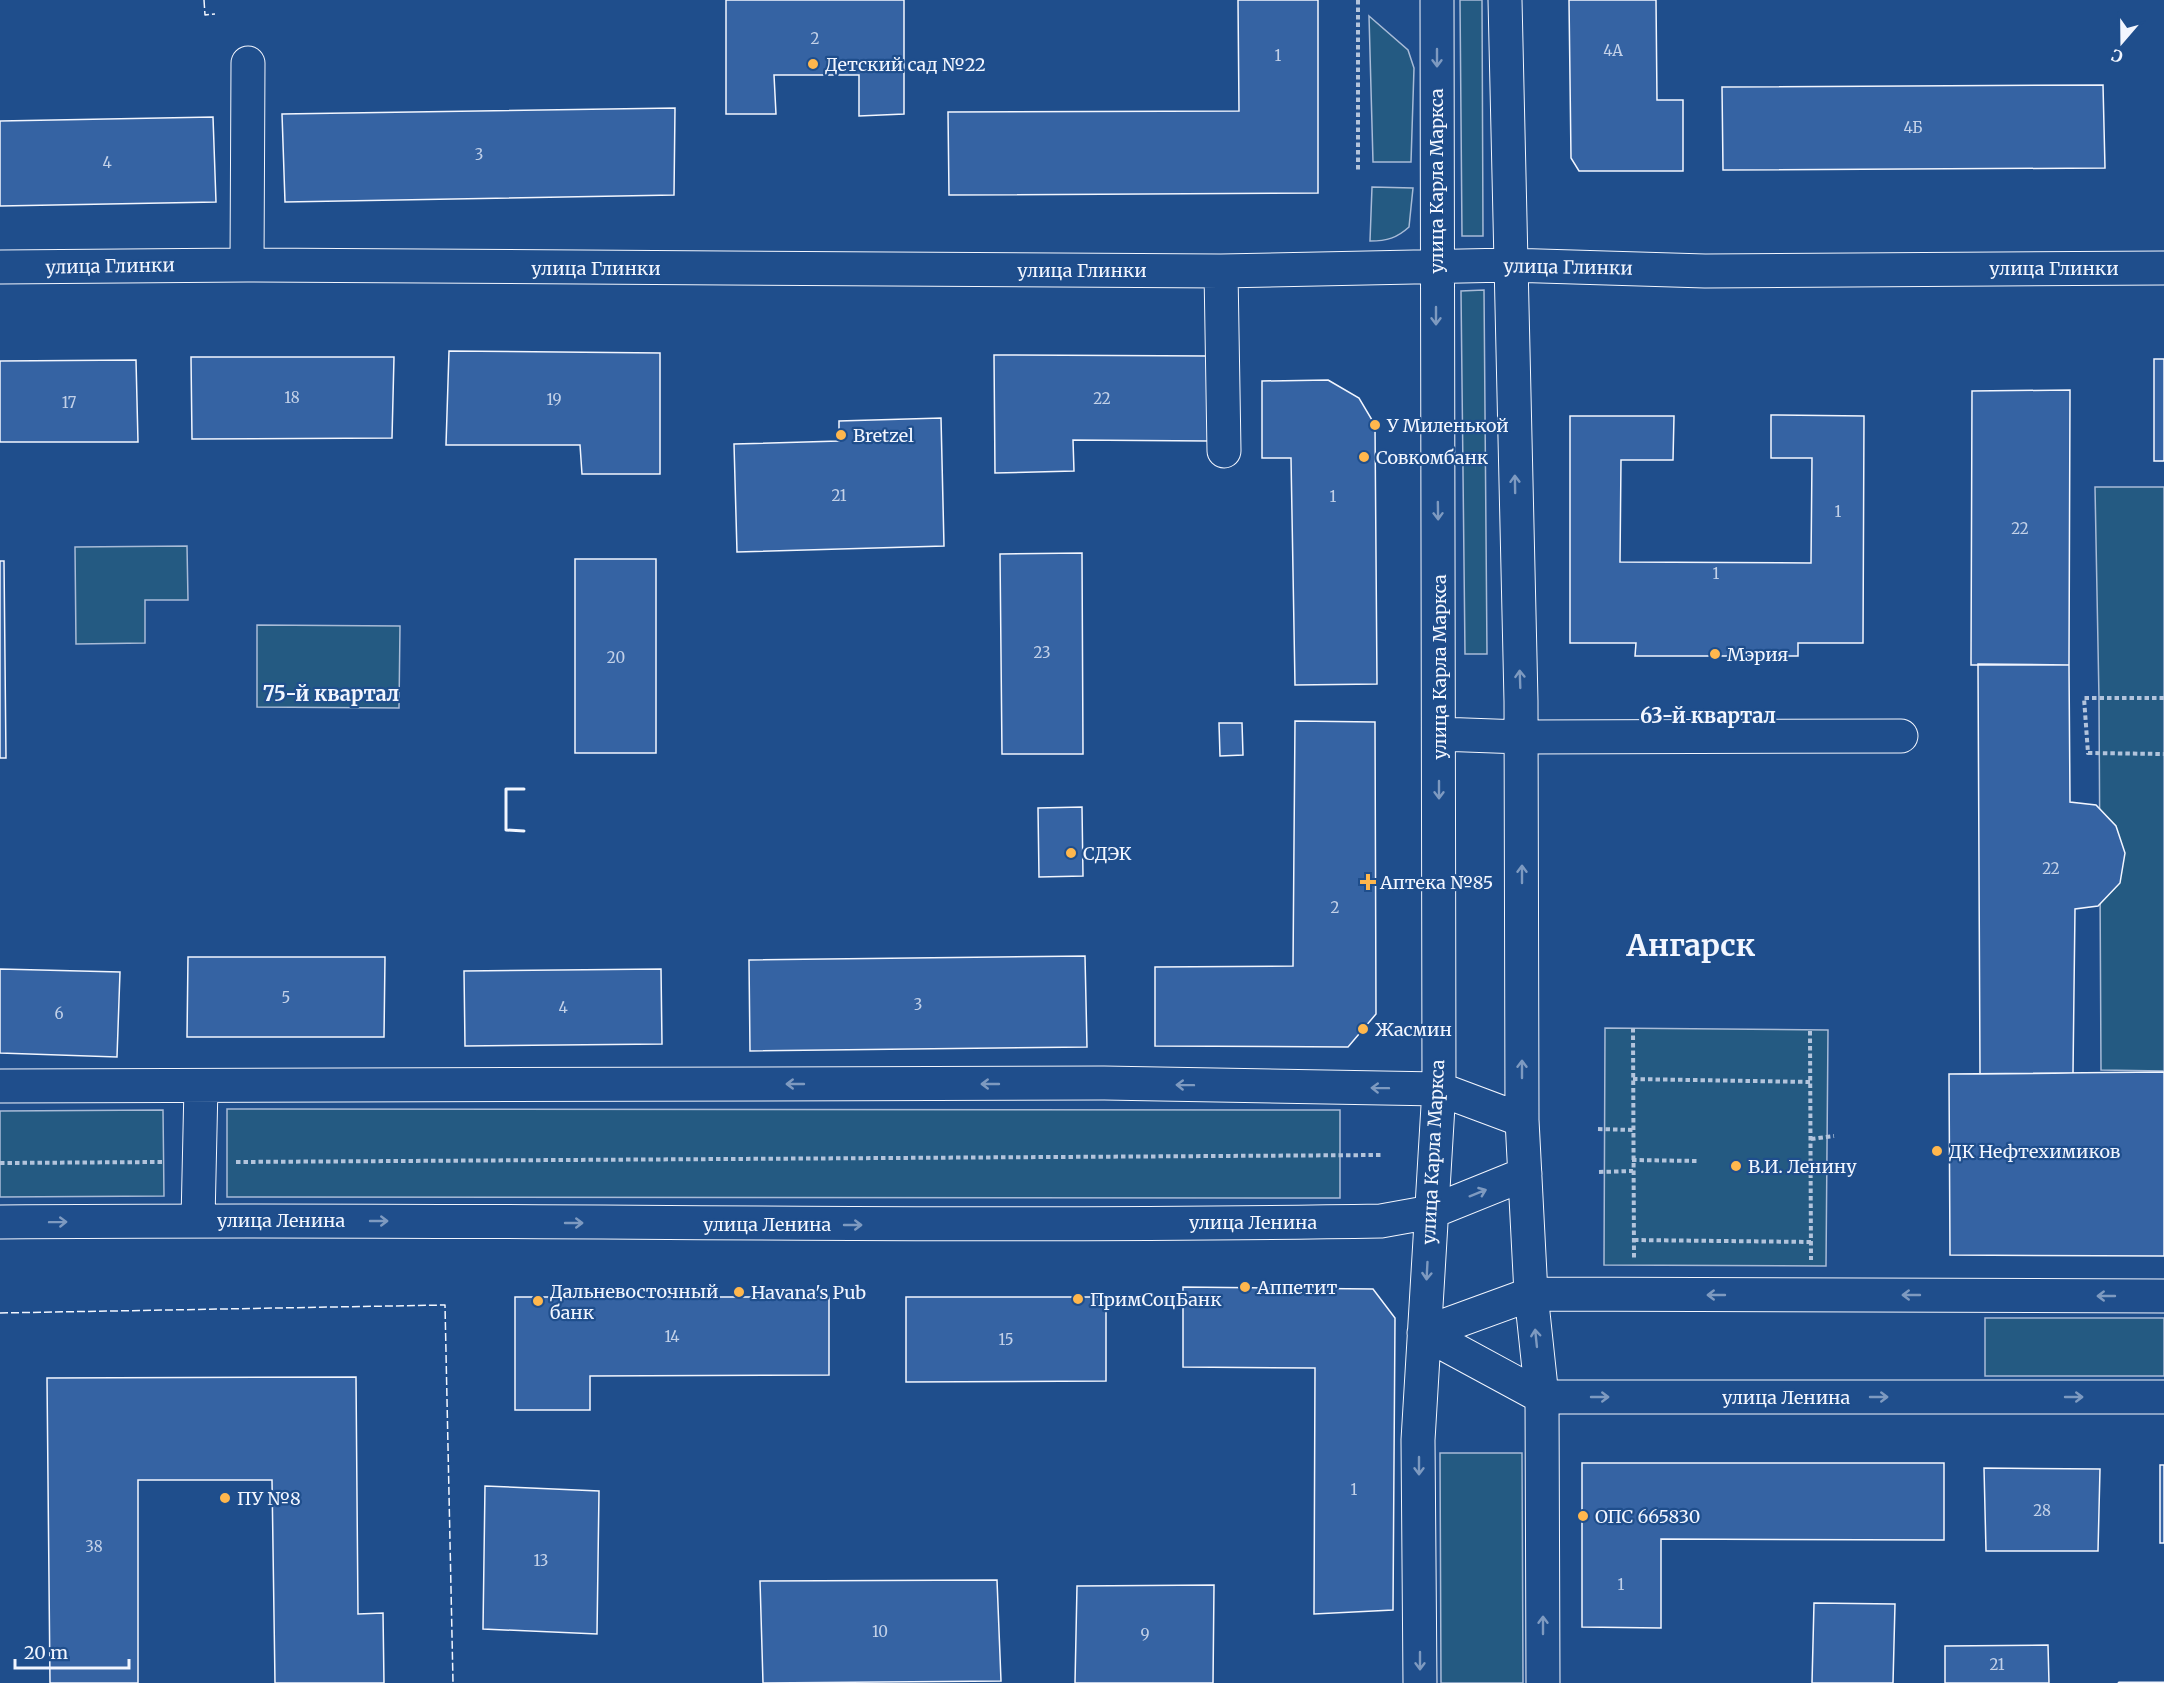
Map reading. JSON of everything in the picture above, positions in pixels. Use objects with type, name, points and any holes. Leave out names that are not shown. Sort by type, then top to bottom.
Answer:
[{"type":"street","name":"улица Карла Маркса","points":[[1420,1683],[1418,1440],[1439,1089],[1437,0]]},
{"type":"street","points":[[1505,0],[1521,737],[1522,1120],[1532,1294],[1542,1396],[1544,1683]]},
{"type":"street","points":[[247,265],[248,63]]},
{"type":"street","name":"улица Глинки","points":[[0,267],[247,265],[1221,271],[1510,265],[1705,270],[2164,268]]},
{"type":"street","points":[[1221,271],[1224,451]]},
{"type":"street","points":[[1439,734],[1521,737],[1901,736]]},
{"type":"street","points":[[0,1086],[1104,1083],[1439,1089],[1522,1120]]},
{"type":"street","points":[[198,1220],[201,1086]]},
{"type":"street","name":"улица Ленина","points":[[0,1222],[198,1220],[968,1224],[1381,1221],[1431,1212],[1526,1174]]},
{"type":"street","points":[[1424,1333],[1532,1294],[2164,1296]]},
{"type":"street","name":"улица Ленина","points":[[1424,1333],[1542,1396],[2164,1397]]},
{"type":"path","points":[[1358,0],[1358,171]]},
{"type":"path","points":[[2164,698],[2084,698],[2088,753],[2164,754]]},
{"type":"path","points":[[1633,1028],[1633,1269]]},
{"type":"path","points":[[1810,1031],[1810,1270]]},
{"type":"path","points":[[1633,1079],[1810,1082]]},
{"type":"path","points":[[1598,1129],[1633,1130]]},
{"type":"path","points":[[1811,1139],[1834,1136]]},
{"type":"path","points":[[0,1163],[1381,1155]]},
{"type":"path","points":[[1632,1160],[1699,1161]]},
{"type":"path","points":[[1810,1172],[1834,1170]]},
{"type":"path","points":[[1599,1172],[1633,1171]]},
{"type":"path","points":[[1634,1240],[1811,1242]]},
{"type":"shaded area","points":[[1460,0],[1482,0],[1483,236],[1462,236]]},
{"type":"shaded area","points":[[1369,16],[1408,50],[1414,68],[1411,162],[1373,162]]},
{"type":"shaded area","points":[[1372,187],[1413,188],[1409,227],[1400,234],[1387,239],[1370,241]]},
{"type":"shaded area","points":[[1484,290],[1487,654],[1465,654],[1461,291]]},
{"type":"shaded area","points":[[2095,487],[2164,487],[2164,1071],[2101,1070],[2099,698]]},
{"type":"shaded area","points":[[187,546],[188,600],[145,600],[145,643],[76,644],[75,547]]},
{"type":"shaded area","points":[[257,625],[400,626],[399,708],[257,707]]},
{"type":"shaded area","points":[[1605,1028],[1828,1030],[1826,1266],[1604,1265]]},
{"type":"shaded area","points":[[227,1109],[1340,1110],[1340,1198],[227,1197]]},
{"type":"shaded area","points":[[163,1110],[164,1196],[0,1197],[0,1111]]},
{"type":"shaded area","points":[[1985,1318],[2164,1318],[2164,1376],[1985,1376]]},
{"type":"shaded area","points":[[1440,1453],[1522,1453],[1523,1683],[1441,1683]]},
{"type":"building","points":[[726,0],[904,0],[904,114],[859,116],[859,75],[774,75],[776,114],[726,114]]},
{"type":"building","points":[[1238,0],[1318,0],[1318,193],[949,195],[948,112],[1239,111]]},
{"type":"building","points":[[1569,0],[1656,0],[1657,100],[1683,100],[1683,171],[1579,171],[1571,158]]},
{"type":"building","points":[[2103,85],[2105,168],[1723,170],[1722,87]]},
{"type":"building","points":[[675,108],[674,195],[285,202],[282,114]]},
{"type":"building","points":[[213,117],[216,202],[0,206],[0,121]]},
{"type":"building","points":[[449,351],[660,353],[660,474],[582,474],[580,445],[446,445]]},
{"type":"building","points":[[994,355],[1209,356],[1209,441],[1073,440],[1074,471],[995,473]]},
{"type":"building","points":[[191,357],[394,357],[392,438],[192,439]]},
{"type":"building","points":[[2154,359],[2164,359],[2164,461],[2154,461]]},
{"type":"building","points":[[136,360],[138,442],[0,442],[0,361]]},
{"type":"building","points":[[1328,380],[1359,398],[1375,425],[1377,684],[1295,685],[1291,458],[1262,458],[1262,381]]},
{"type":"building","points":[[2070,390],[2069,665],[1971,665],[1972,391]]},
{"type":"building","points":[[1771,415],[1864,416],[1863,643],[1798,643],[1798,656],[1635,656],[1636,643],[1570,643],[1570,416],[1674,416],[1673,460],[1621,460],[1620,562],[1811,563],[1812,458],[1771,458]]},
{"type":"building","points":[[941,418],[944,546],[737,552],[734,444],[839,441],[839,421]]},
{"type":"building","points":[[1082,553],[1083,754],[1002,754],[1000,554]]},
{"type":"building","points":[[575,559],[656,559],[656,753],[575,753]]},
{"type":"building","points":[[0,561],[4,561],[6,758],[0,758]]},
{"type":"building","points":[[1978,664],[2069,665],[2070,802],[2096,805],[2116,826],[2125,853],[2120,883],[2098,906],[2075,909],[2073,1073],[1980,1074]]},
{"type":"building","points":[[1295,721],[1375,722],[1376,1014],[1348,1047],[1155,1046],[1155,967],[1293,966]]},
{"type":"building","points":[[1219,723],[1242,723],[1243,755],[1220,756]]},
{"type":"building","points":[[1082,807],[1083,876],[1039,877],[1038,808]]},
{"type":"building","points":[[1085,956],[1087,1047],[750,1051],[749,960]]},
{"type":"building","points":[[188,957],[385,957],[384,1037],[187,1037]]},
{"type":"building","points":[[0,969],[120,972],[117,1057],[0,1053]]},
{"type":"building","points":[[661,969],[662,1044],[465,1046],[464,971]]},
{"type":"building","points":[[2164,1072],[2164,1256],[1950,1255],[1949,1074]]},
{"type":"building","points":[[1183,1287],[1373,1289],[1395,1318],[1393,1610],[1314,1614],[1315,1368],[1183,1367]]},
{"type":"building","points":[[515,1297],[829,1297],[829,1375],[590,1376],[590,1410],[515,1410]]},
{"type":"building","points":[[906,1297],[1106,1297],[1106,1381],[906,1382]]},
{"type":"building","points":[[356,1377],[358,1614],[383,1613],[384,1683],[275,1683],[272,1480],[138,1480],[138,1683],[50,1683],[47,1378]]},
{"type":"building","points":[[1582,1463],[1944,1463],[1944,1540],[1661,1539],[1661,1628],[1582,1627]]},
{"type":"building","points":[[2160,1465],[2164,1465],[2164,1543],[2160,1543]]},
{"type":"building","points":[[1984,1468],[2100,1469],[2098,1551],[1986,1551]]},
{"type":"building","points":[[485,1486],[599,1491],[597,1634],[483,1629]]},
{"type":"building","points":[[997,1580],[1001,1681],[763,1683],[760,1581]]},
{"type":"building","points":[[1214,1585],[1213,1683],[1075,1683],[1077,1586]]},
{"type":"building","points":[[1814,1603],[1895,1604],[1893,1683],[1812,1683]]},
{"type":"building","points":[[2048,1645],[2049,1683],[1945,1683],[1945,1646]]},
{"type":"fence","points":[[204,0],[205,15],[215,14]]},
{"type":"fence","points":[[0,1313],[445,1305],[453,1683]]},
{"type":"wall","points":[[524,789],[506,789],[506,830],[524,831]]},
{"type":"wall","points":[[2119,1683],[2164,1683]]},
{"type":"place","name":"Детский сад №22","points":[[813,64]]},
{"type":"place","name":"У Миленькой","points":[[1375,425]]},
{"type":"place","name":"Bretzel","points":[[841,435]]},
{"type":"place","name":"Совкомбанк","points":[[1364,457]]},
{"type":"place","name":"Мэрия","points":[[1715,654]]},
{"type":"place","name":"СДЭК","points":[[1071,853]]},
{"type":"place","name":"Аптека №85","points":[[1368,882]]},
{"type":"place","name":"Жасмин","points":[[1363,1029]]},
{"type":"place","name":"ДК Нефтехимиков","points":[[1937,1151]]},
{"type":"place","name":"В.И. Ленину","points":[[1736,1166]]},
{"type":"place","name":"Аппетит","points":[[1245,1287]]},
{"type":"place","name":"Havana's Pub","points":[[739,1292]]},
{"type":"place","name":"ПримСоцБанк","points":[[1078,1299]]},
{"type":"place","name":"Дальневосточный банк","points":[[538,1301]]},
{"type":"place","name":"ПУ №8","points":[[225,1498]]},
{"type":"place","name":"ОПС 665830","points":[[1583,1516]]},
{"type":"district","name":"75-й квартал","points":[[331,693]]},
{"type":"district","name":"63-й квартал","points":[[1708,715]]},
{"type":"district","name":"Ангарск","points":[[1691,945]]}]
